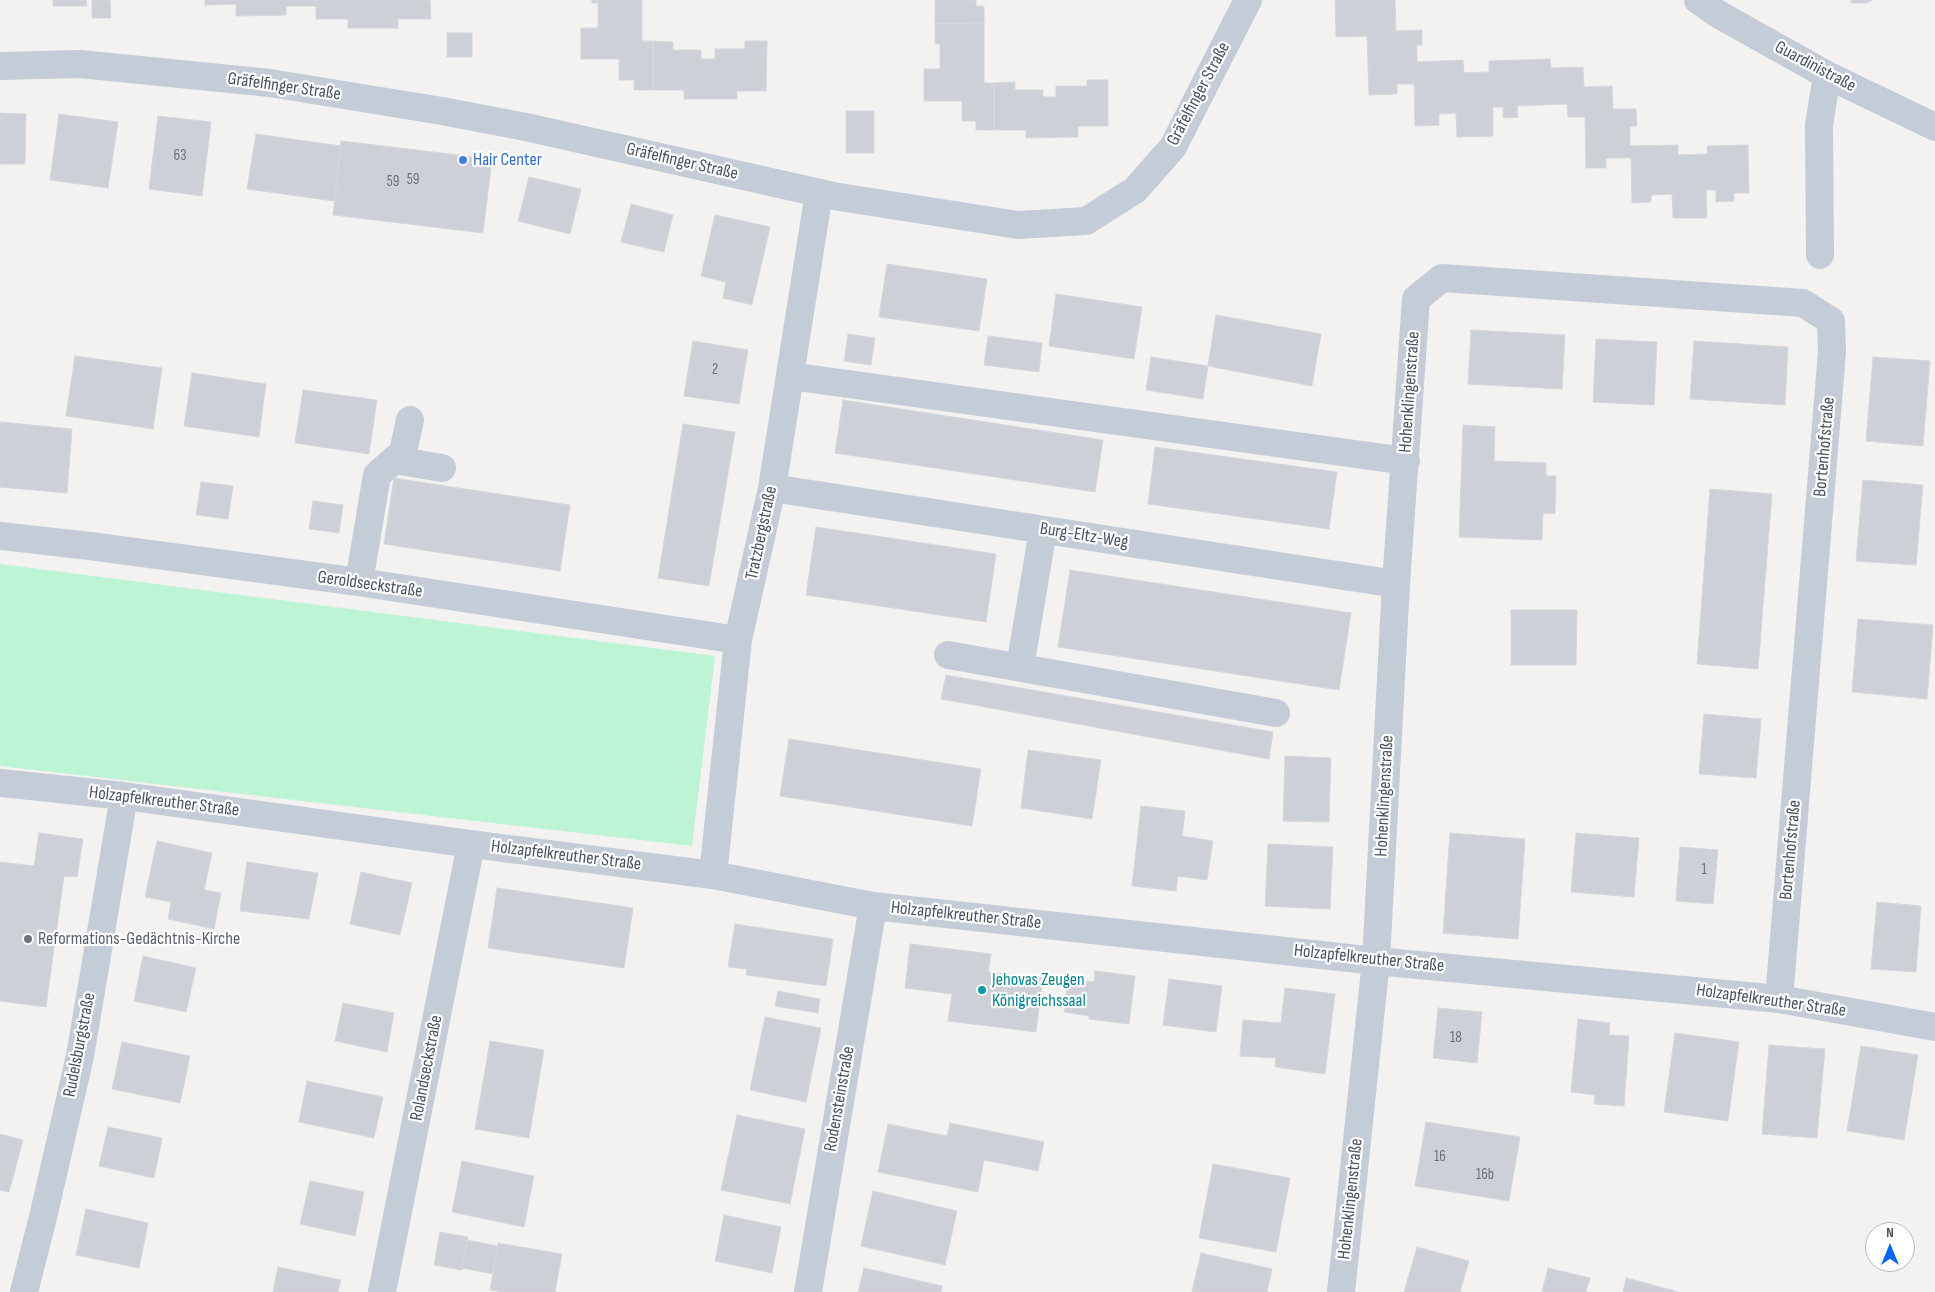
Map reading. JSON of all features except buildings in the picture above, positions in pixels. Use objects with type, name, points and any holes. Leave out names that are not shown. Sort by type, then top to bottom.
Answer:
[{"type":"street","name":"Gräfelfinger Straße","points":[[0,66],[80,64],[270,83],[442,111],[819,193],[1018,225],[1086,222],[1135,190],[1173,147],[1248,0]]},
{"type":"street","name":"Guardinistraße","points":[[1698,0],[1718,14],[1827,75],[1935,127]]},
{"type":"street","points":[[1820,255],[1819,125],[1827,75]]},
{"type":"street","name":"Tratzbergstraße","points":[[713,875],[738,640],[772,488],[819,193]]},
{"type":"street","name":"Bortenhofstraße","points":[[1416,299],[1442,278],[1803,303],[1831,321],[1832,362],[1779,999]]},
{"type":"street","name":"Hohenklingenstraße","points":[[1341,1292],[1376,961],[1396,584],[1416,299]]},
{"type":"street","points":[[790,376],[1406,461]]},
{"type":"street","points":[[359,582],[376,475],[403,452],[410,420]]},
{"type":"street","points":[[394,460],[442,468]]},
{"type":"street","name":"Burg-Eltz-Weg","points":[[772,488],[1396,584]]},
{"type":"street","points":[[1020,667],[1043,530]]},
{"type":"street","name":"Geroldseckstraße","points":[[0,536],[90,546],[359,582],[738,640]]},
{"type":"street","points":[[948,655],[1276,713]]},
{"type":"street","name":"Holzapfelkreuther Straße","points":[[0,783],[124,796],[713,875],[872,906],[1376,961],[1779,999],[1935,1027]]},
{"type":"street","name":"Rudelsburgstraße","points":[[24,1292],[80,1056],[124,796]]},
{"type":"street","name":"Rolandseckstraße","points":[[382,1292],[471,844]]},
{"type":"street","name":"Rodensteinstraße","points":[[808,1292],[872,906]]},
{"type":"green space","points":[[0,564],[715,656],[692,846],[0,766]]},
{"type":"place","name":"Hair Center","points":[[463,160]]},
{"type":"place","name":"Reformations-Gedächtnis-Kirche","points":[[28,939]]},
{"type":"place","name":"Jehovas Zeugen Königreichssaal","points":[[982,990]]}]
